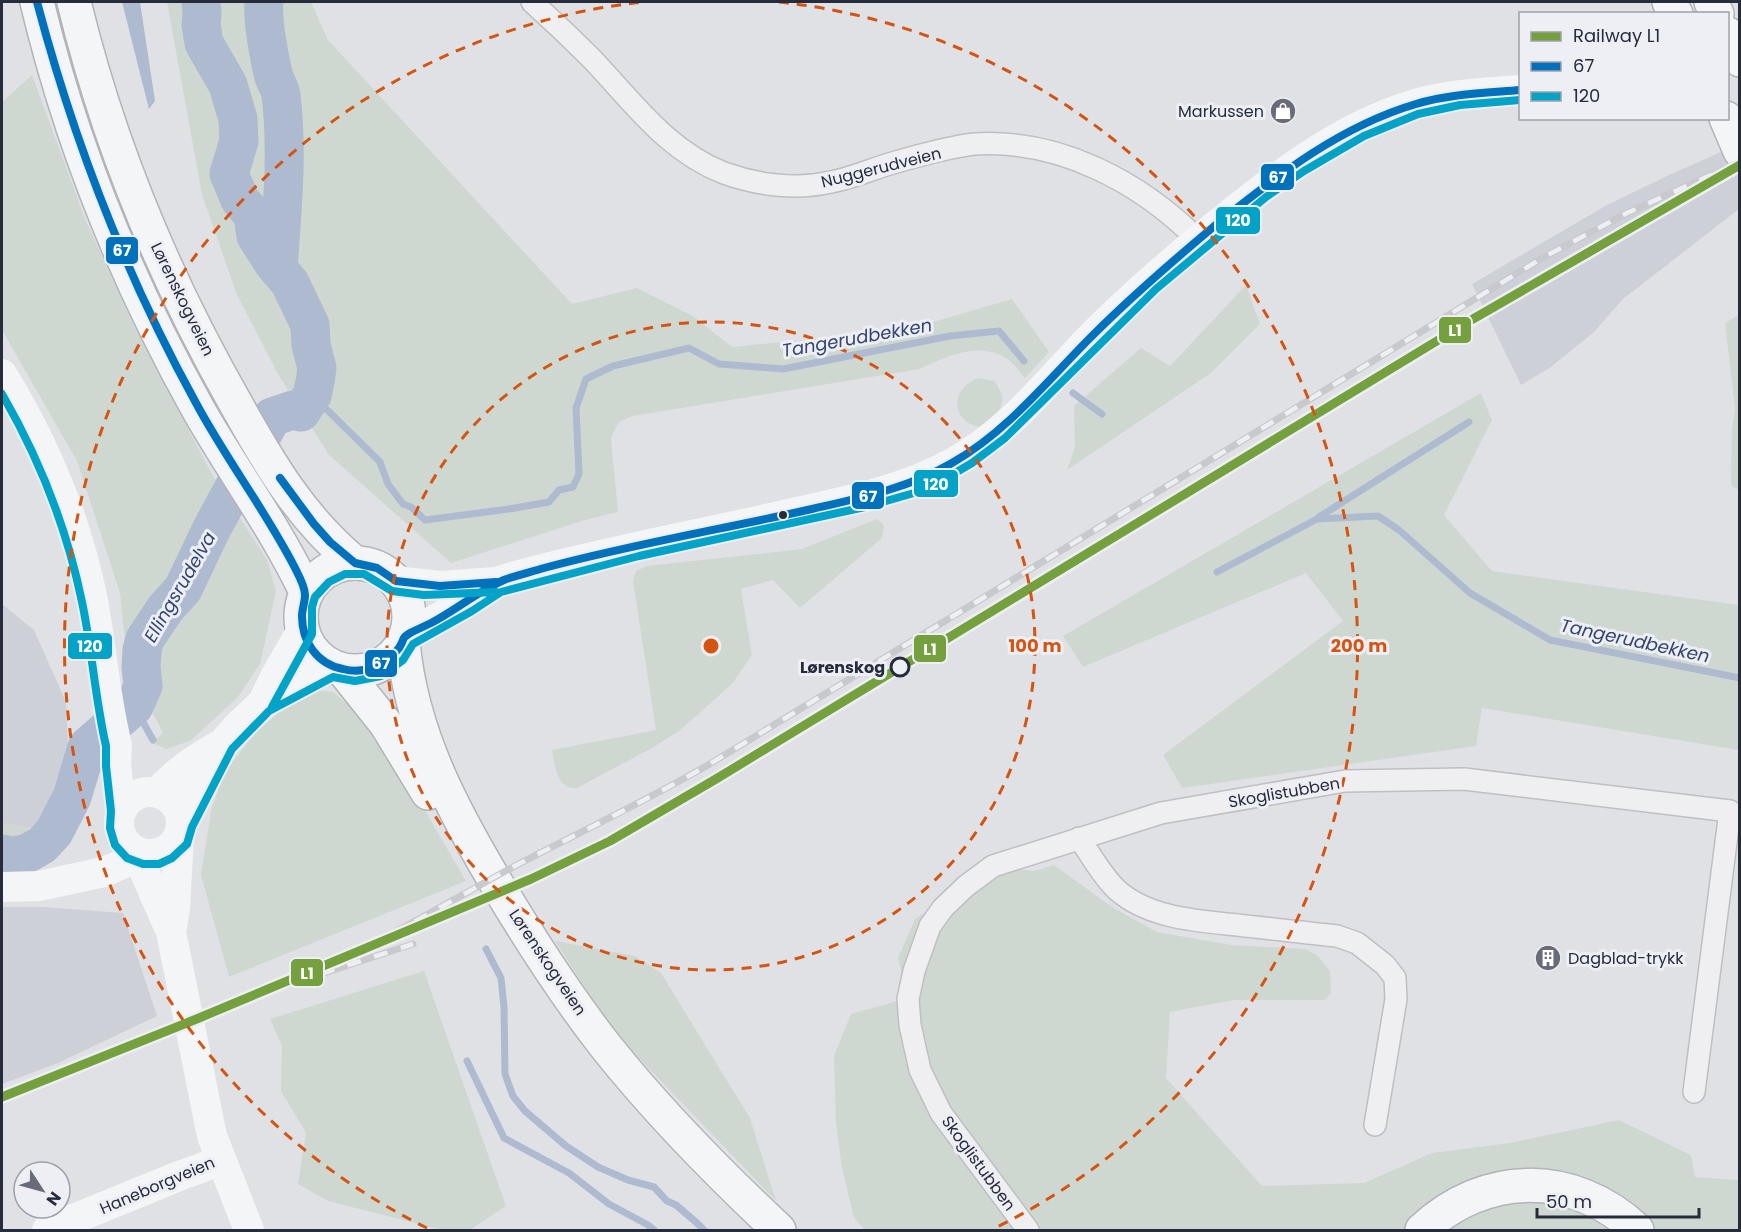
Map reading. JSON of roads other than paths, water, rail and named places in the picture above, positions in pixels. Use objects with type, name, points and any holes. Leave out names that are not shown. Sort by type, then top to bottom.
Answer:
[{"type":"highway","points":[[37,2],[72,125],[110,226],[173,363],[224,453],[283,546],[306,592]]},
{"type":"highway","name":"Lørenskogveien","points":[[74,2],[103,104],[142,211],[202,342],[246,422],[281,479],[314,524],[330,542],[355,563]]},
{"type":"highway","points":[[1729,36],[1740,60]]},
{"type":"highway","points":[[1727,120],[1740,151]]},
{"type":"highway","points":[[355,563],[377,568],[396,582],[404,594],[409,622],[404,639],[388,660],[377,666],[355,671],[337,668],[313,651],[302,630],[302,604],[306,592],[322,574],[332,568],[355,563]]},
{"type":"highway","name":"Lørenskogveien","points":[[404,639],[405,669],[417,721],[442,786],[518,919],[606,1047],[645,1094],[684,1137],[778,1230]]},
{"type":"highway","name":"Lørenskogveien","points":[[337,668],[386,724],[506,922],[585,1041],[694,1176],[749,1230]]},
{"type":"highway","points":[[1422,1230],[1448,1208],[1464,1200],[1498,1189],[1529,1185],[1546,1185],[1580,1193],[1612,1209],[1637,1230]]},
{"type":"main road","points":[[396,582],[433,585],[496,582],[615,552],[863,497],[911,483],[960,459],[983,443],[1024,407],[1142,289],[1198,240],[1298,162],[1329,142],[1389,113],[1415,104],[1459,95],[1519,90]]},
{"type":"main road","points":[[2,375],[34,431],[56,480],[71,521],[93,602],[117,742],[116,766],[121,818],[123,838],[127,844],[140,853],[159,853],[167,849],[180,829],[223,743]]},
{"type":"main road","points":[[404,639],[496,582]]},
{"type":"main road","points":[[73,877],[94,858],[132,799],[154,792],[186,766],[223,743],[262,702],[302,630]]},
{"type":"main road","points":[[262,702],[337,668]]},
{"type":"main road","points":[[117,742],[154,792],[171,800],[176,806],[180,829]]},
{"type":"main road","name":"Haneborgveien","points":[[171,932],[175,908],[180,829]]},
{"type":"main road","points":[[2,887],[39,886],[104,872],[123,865],[140,853]]},
{"type":"main road","name":"Haneborgveien","points":[[46,1230],[220,1161],[206,1112],[171,932],[145,873],[140,853]]},
{"type":"main road","points":[[220,1161],[249,1230]]},
{"type":"street","name":"Nuggerudveien","points":[[532,2],[590,57],[656,130],[695,158],[721,172],[746,180],[803,186],[831,182],[895,162],[973,144],[999,144],[1064,157],[1114,175],[1153,200],[1198,240]]},
{"type":"street","name":"Skoglistubben","points":[[1028,1230],[954,1132],[920,1070],[908,999],[921,948],[930,926],[943,908],[966,886],[993,866],[1161,813],[1345,781],[1464,779],[1730,811],[1694,1092]]},
{"type":"street","points":[[1079,838],[1100,869],[1118,890],[1139,904],[1162,914],[1201,921],[1337,936],[1357,943],[1385,965],[1395,978],[1396,999],[1375,1125]]},
{"type":"water","points":[[122,2],[140,2],[155,101],[149,109]]},
{"type":"waterway","name":"Ellingsrudelva","points":[[2,854],[13,856],[28,853],[42,845],[54,832],[72,797],[87,747],[134,706],[143,686],[141,667],[145,639],[165,609],[183,589],[211,530],[272,417],[293,410],[301,412],[312,395],[317,368],[311,345],[310,325],[290,283],[274,264],[256,236],[253,215],[240,200],[229,174],[239,141],[238,119],[228,85],[204,43],[201,2]]},
{"type":"waterway","name":"Ellingsrudelva","points":[[264,2],[268,47],[273,74],[280,92],[283,117],[284,182],[278,269]]},
{"type":"waterway","name":"Tangerudbekken","points":[[312,395],[380,462],[388,484],[403,504],[411,507],[425,520],[549,502],[559,490],[573,487],[579,474],[576,408],[586,379],[613,366],[689,348],[719,364],[783,369],[950,336],[999,331],[1024,361]]},
{"type":"waterway","name":"Tangerudbekken","points":[[1073,393],[1102,414]]},
{"type":"waterway","points":[[1319,517],[1469,422]]},
{"type":"waterway","name":"Tangerudbekken","points":[[1217,572],[1317,519],[1378,516],[1399,530],[1470,593],[1550,640],[1740,678]]},
{"type":"waterway","points":[[134,706],[153,740]]},
{"type":"waterway","points":[[486,949],[501,978],[505,1074],[513,1096],[525,1111],[566,1146],[598,1167],[628,1180],[654,1187],[667,1201],[676,1205],[704,1230]]},
{"type":"waterway","points":[[467,1061],[504,1138],[569,1173],[609,1204],[654,1230]]},
{"type":"railway","points":[[340,960],[708,765],[1544,257],[1627,213],[1740,162]]},
{"type":"railway","points":[[241,1000],[413,944]]},
{"type":"rail line","name":"L1","points":[[2,1097],[199,1018],[531,879],[610,841],[716,779],[1473,319],[1740,165]]},
{"type":"place","name":"Markussen","points":[[1283,111]]},
{"type":"place","name":"Lørenskog","points":[[900,667]]},
{"type":"place","name":"Dagblad-trykk","points":[[1548,958]]}]
